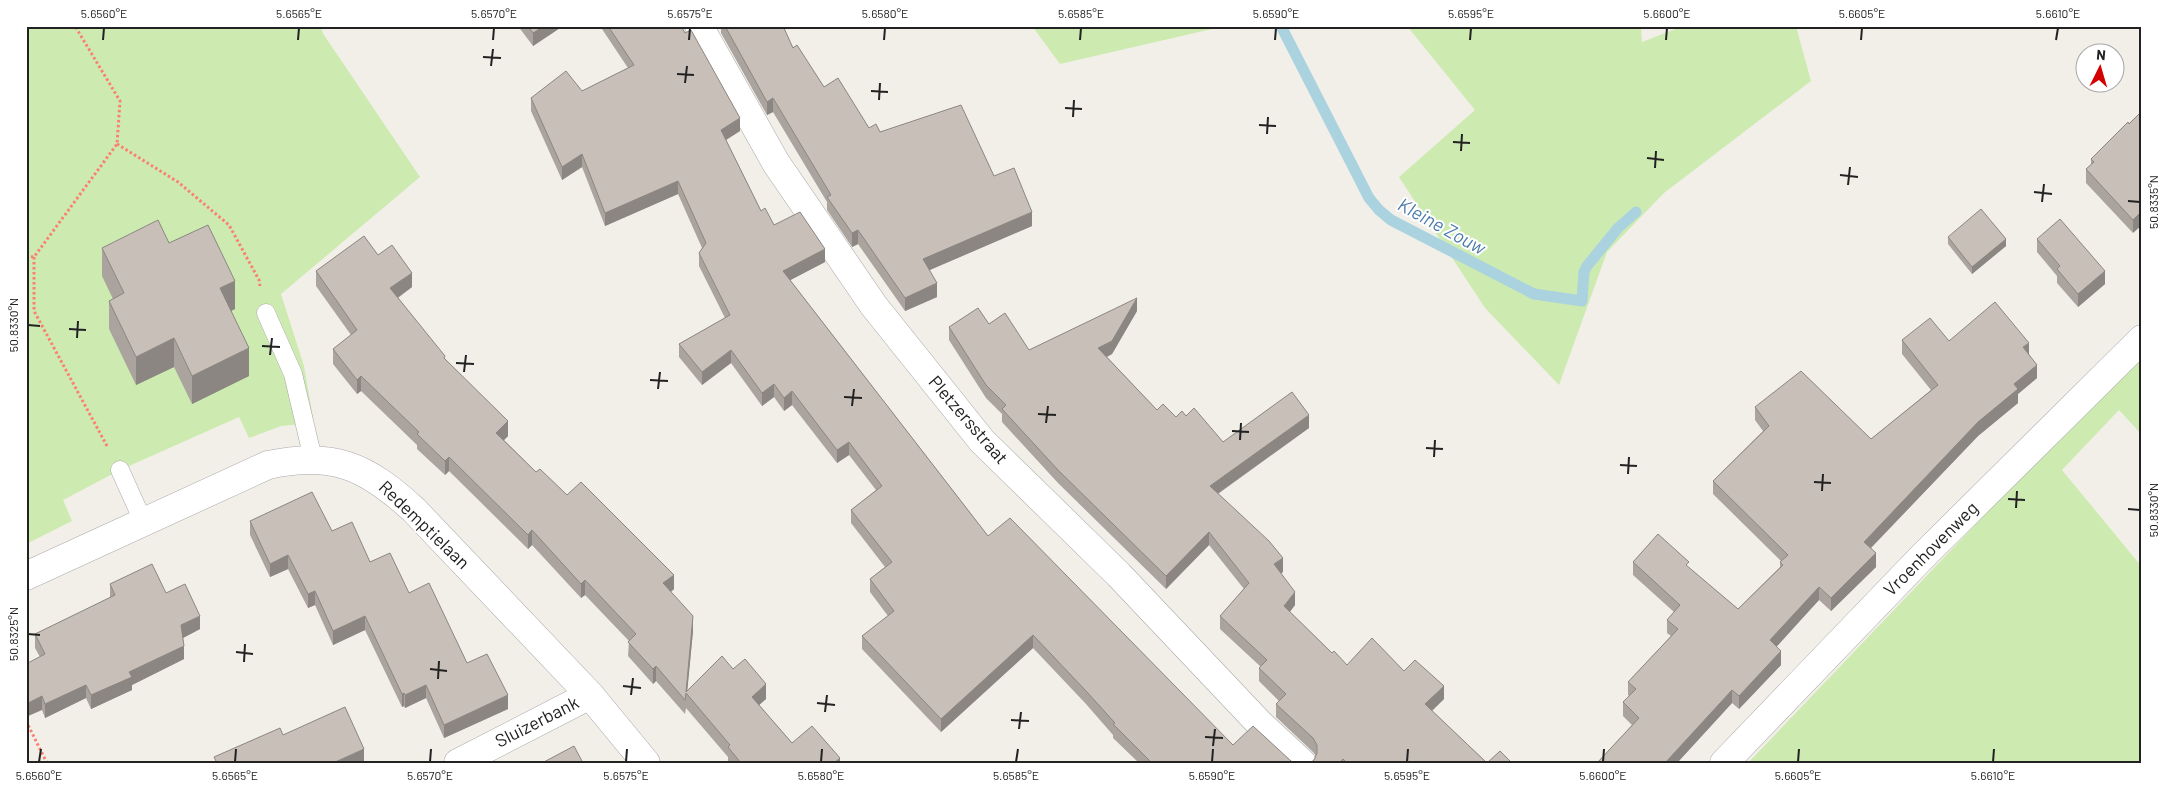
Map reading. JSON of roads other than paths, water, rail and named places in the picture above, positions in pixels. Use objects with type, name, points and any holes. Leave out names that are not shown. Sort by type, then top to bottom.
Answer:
[{"type":"street","name":"Pletzersstraat","points":[[699,26],[782,171],[874,306],[982,441],[1119,575],[1261,724],[1302,763]]},
{"type":"street","name":"Vroenhovenweg","points":[[1724,763],[1922,557],[2142,339]]},
{"type":"street","name":"Redemptielaan","points":[[26,576],[143,521],[268,466],[300,459],[313,459],[361,469],[396,493],[590,695],[646,763]]},
{"type":"street","name":"Sluizerbank","points":[[458,763],[590,695]]},
{"type":"lane","points":[[266,313],[293,374],[313,459]]},
{"type":"lane","points":[[120,470],[143,521]]},
{"type":"waterway","name":"Kleine Zouw","points":[[1281,26],[1369,198],[1391,220],[1534,294],[1582,301],[1584,272],[1587,266],[1618,228],[1636,212]]}]
